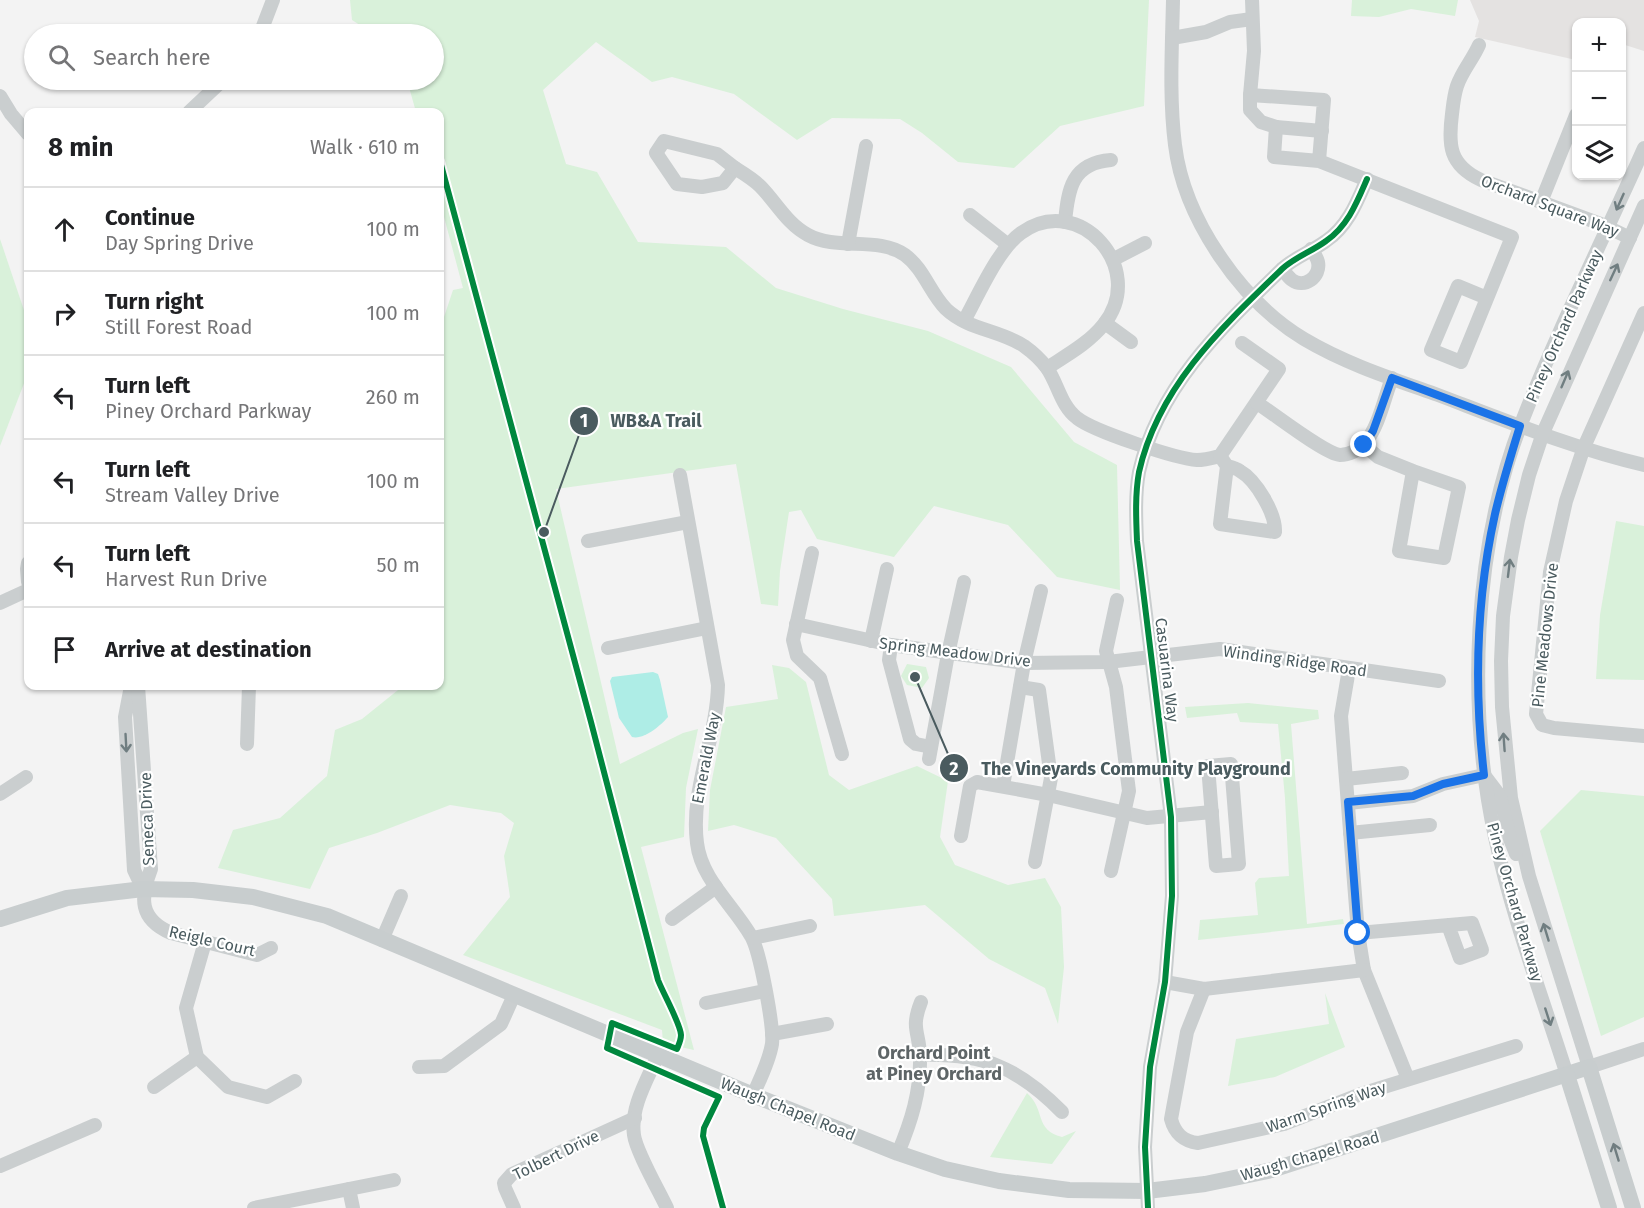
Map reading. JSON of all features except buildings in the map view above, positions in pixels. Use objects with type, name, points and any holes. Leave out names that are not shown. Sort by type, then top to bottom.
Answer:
[{"type":"main road","name":"Waugh Chapel Road","points":[[0,920],[67,898],[143,889],[194,890],[253,897],[327,916],[898,1154],[945,1169],[999,1181],[1069,1190],[1147,1191],[1205,1184],[1272,1170],[1589,1067]]},
{"type":"main road","name":"Piney Orchard Parkway","points":[[1589,1067],[1633,1208]]},
{"type":"main road","name":"Piney Orchard Parkway","points":[[1567,1075],[1609,1208]]},
{"type":"street","points":[[264,24],[273,0]]},
{"type":"street","points":[[1173,0],[1172,105],[1175,148],[1186,190],[1203,230],[1222,259],[1253,297],[1272,315],[1304,339],[1346,361],[1520,426],[1613,458],[1644,465]]},
{"type":"street","points":[[1252,0],[1254,51],[1250,110],[1261,122],[1276,127],[1322,131]]},
{"type":"street","points":[[1172,38],[1206,32],[1230,22],[1252,20]]},
{"type":"street","name":"Orchard Square Way","points":[[1479,45],[1457,86],[1449,140],[1452,154],[1462,169],[1471,175],[1630,238]]},
{"type":"street","points":[[193,108],[212,90]]},
{"type":"street","points":[[1250,95],[1324,100],[1319,161]]},
{"type":"street","points":[[0,96],[24,129]]},
{"type":"street","points":[[1541,202],[1572,125]]},
{"type":"street","points":[[1276,127],[1274,157],[1319,161],[1512,237],[1461,362],[1431,350],[1458,286],[1487,298]]},
{"type":"street","points":[[735,168],[723,183],[702,187],[677,184],[656,153],[664,141],[717,154],[759,184],[789,221],[807,235],[825,242],[885,247],[904,254],[919,268],[946,308],[964,321],[981,329],[1007,336],[1026,347],[1047,368],[1064,402],[1077,418],[1100,430],[1146,447],[1196,460],[1223,461],[1239,470],[1251,480],[1276,521],[1275,532],[1221,524],[1223,461],[1280,369],[1242,343]]},
{"type":"street","points":[[848,244],[866,146]]},
{"type":"street","name":"Piney Orchard Parkway","points":[[1567,1075],[1495,838],[1484,775],[1478,708],[1480,612],[1495,514],[1520,426],[1644,148]]},
{"type":"street","points":[[1065,222],[1068,193],[1078,174],[1096,162],[1111,160]]},
{"type":"street","name":"Casuarina Way","points":[[1148,1208],[1145,1147],[1150,1067],[1165,982],[1172,896],[1171,817],[1137,541],[1136,507],[1139,473],[1146,447],[1161,410],[1180,377],[1206,345],[1282,269],[1292,260],[1326,242],[1341,228],[1352,214],[1367,179]]},
{"type":"street","name":"Piney Orchard Parkway","points":[[1589,1067],[1529,876],[1511,798],[1505,751],[1501,661],[1503,616],[1511,557],[1529,475],[1543,433],[1644,206]]},
{"type":"street","points":[[970,215],[1007,244]]},
{"type":"street","points":[[964,321],[1007,244],[1022,232],[1045,222],[1065,222],[1085,229],[1103,243],[1114,259],[1118,281],[1115,303],[1105,323],[1080,347],[1047,368]]},
{"type":"street","points":[[1114,259],[1145,243]]},
{"type":"street","points":[[1282,269],[1293,280],[1300,283],[1308,282],[1316,276],[1318,268],[1318,261],[1311,249]]},
{"type":"street","name":"Pine Meadows Drive","points":[[1644,313],[1584,447],[1566,501],[1550,572],[1536,714],[1542,725],[1554,728],[1644,736]]},
{"type":"street","points":[[1105,323],[1131,342]]},
{"type":"street","points":[[1257,403],[1323,447],[1338,455],[1350,454],[1364,445],[1373,431],[1392,378]]},
{"type":"street","points":[[1364,445],[1378,458],[1459,487],[1444,558],[1399,551],[1413,471]]},
{"type":"street","name":"Emerald Way","points":[[680,475],[718,685],[718,702],[696,798],[697,845],[705,868],[716,887],[753,938],[772,1034],[769,1058],[753,1095]]},
{"type":"street","points":[[588,541],[688,522]]},
{"type":"street","points":[[812,553],[793,640],[797,656],[820,678],[842,754]]},
{"type":"street","points":[[871,641],[887,569]]},
{"type":"street","points":[[891,645],[889,660],[910,739],[930,753],[964,582]]},
{"type":"street","points":[[1003,786],[1024,663],[1041,591]]},
{"type":"street","points":[[0,603],[24,592]]},
{"type":"street","points":[[1111,871],[1129,791],[1116,687],[1106,651],[1117,600]]},
{"type":"street","name":"Spring Meadow Drive","points":[[796,624],[891,645],[1024,663],[1108,662],[1152,657]]},
{"type":"street","points":[[608,648],[707,628]]},
{"type":"street","name":"Winding Ridge Road","points":[[1152,657],[1220,649],[1439,681]]},
{"type":"street","points":[[1349,669],[1341,716],[1358,933],[1364,970],[1408,1079]]},
{"type":"street","points":[[1020,687],[1039,690],[1051,778],[1035,862]]},
{"type":"street","name":"Seneca Drive","points":[[130,690],[125,717],[133,858],[134,870],[143,889]]},
{"type":"street","name":"Seneca Drive","points":[[138,690],[151,868],[143,889]]},
{"type":"street","points":[[247,744],[249,690]]},
{"type":"street","points":[[1231,764],[1239,864],[1216,866],[1212,813],[1208,766],[1231,764]]},
{"type":"street","points":[[1347,779],[1402,773]]},
{"type":"street","points":[[1348,802],[1413,796],[1443,784],[1484,775],[1500,796],[1510,839],[1518,859],[1529,876]]},
{"type":"street","points":[[0,794],[26,777]]},
{"type":"street","points":[[960,836],[970,786],[977,782],[1124,811],[1147,818],[1212,813]]},
{"type":"street","points":[[1350,833],[1430,825]]},
{"type":"street","points":[[672,919],[716,887]]},
{"type":"street","name":"Reigle Court","points":[[143,889],[148,916],[158,927],[171,933],[257,955],[271,948]]},
{"type":"street","points":[[382,940],[402,896]]},
{"type":"street","points":[[1358,933],[1448,925]]},
{"type":"street","points":[[753,938],[810,926]]},
{"type":"street","points":[[205,942],[186,1008],[197,1057],[228,1087],[267,1097],[295,1081]]},
{"type":"street","points":[[1165,982],[1204,989],[1364,970]]},
{"type":"street","name":"Warm Spring Way","points":[[1204,989],[1187,1032],[1171,1119],[1179,1136],[1188,1142],[1198,1143],[1284,1125],[1361,1094],[1516,1046]]},
{"type":"street","points":[[706,1003],[764,991]]},
{"type":"street","points":[[419,1067],[444,1066],[492,1031],[501,1023],[514,995]]},
{"type":"street","points":[[898,1154],[916,1102],[920,1055],[915,1029],[916,1015],[921,1002]]},
{"type":"street","points":[[772,1034],[827,1024]]},
{"type":"street","points":[[1589,1067],[1644,1049]]},
{"type":"street","points":[[920,1055],[948,1054],[976,1058],[998,1065],[1027,1080],[1044,1093],[1062,1112]]},
{"type":"street","points":[[658,1055],[641,1093],[635,1118],[634,1136],[667,1208]]},
{"type":"street","points":[[154,1087],[197,1057]]},
{"type":"street","name":"Tolbert Drive","points":[[514,1208],[504,1188],[504,1183],[512,1174],[635,1118]]},
{"type":"street","points":[[0,1166],[95,1125]]},
{"type":"street","points":[[254,1208],[394,1180]]},
{"type":"street","points":[[349,1189],[353,1208]]},
{"type":"shaded area","points":[[1470,0],[1644,0],[1644,51],[1626,45],[1626,18],[1572,18],[1572,59],[1475,37],[1479,21]]},
{"type":"green space","points":[[350,0],[1149,0],[1144,106],[1060,126],[1014,168],[958,162],[922,133],[900,119],[832,118],[797,140],[734,94],[672,77],[652,82],[596,42],[543,90],[566,164],[597,172],[638,242],[726,247],[776,288],[843,309],[928,331],[1011,367],[1074,442],[1117,465],[1120,590],[1057,577],[1008,525],[934,506],[894,557],[817,539],[801,510],[789,512],[780,571],[778,606],[761,604],[736,464],[556,489],[620,764],[683,733],[698,729],[686,788],[684,837],[641,847],[694,1050],[663,1043],[662,1030],[463,955],[510,897],[504,856],[514,823],[501,813],[450,805],[377,833],[329,848],[310,889],[218,868],[233,830],[280,818],[327,776],[335,730],[362,719],[398,690],[444,690],[444,317],[453,290],[463,288],[444,217],[444,108],[415,108],[410,90],[444,90],[444,24],[358,24],[352,20]]},
{"type":"green space","points":[[1352,0],[1458,0],[1455,16],[1411,9],[1379,17],[1351,16]]},
{"type":"green space","points":[[0,239],[24,310],[24,383],[0,446]]},
{"type":"green space","points":[[1616,521],[1644,526],[1644,680],[1596,679],[1600,615]]},
{"type":"green space","points":[[907,664],[926,667],[929,678],[922,688],[907,685],[901,676]]},
{"type":"green space","points":[[772,665],[789,668],[806,682],[829,775],[849,790],[917,766],[948,781],[940,837],[955,865],[1008,885],[1045,878],[1061,907],[1064,967],[1058,1024],[1045,988],[989,959],[925,905],[834,916],[832,899],[776,838],[734,825],[708,831],[710,790],[726,707],[778,699]]},
{"type":"green space","points":[[1248,703],[1318,710],[1319,719],[1291,724],[1307,924],[1343,919],[1344,924],[1198,940],[1200,920],[1258,915],[1255,883],[1259,878],[1289,876],[1278,724],[1240,722],[1237,713],[1187,718],[1185,707]]},
{"type":"green space","points":[[1581,790],[1644,796],[1644,1017],[1601,1036],[1540,831]]},
{"type":"green space","points":[[1325,993],[1345,1047],[1275,1077],[1228,1086],[1236,1039],[1329,1024]]},
{"type":"green space","points":[[1027,1093],[1037,1106],[1047,1130],[1062,1137],[1076,1131],[1052,1164],[990,1157]]},
{"type":"water","points":[[653,672],[658,674],[660,680],[668,717],[647,734],[632,737],[619,718],[610,681],[612,677]]},
{"type":"cycle path","points":[[444,176],[658,980],[681,1035],[677,1049],[612,1023],[607,1048],[719,1097],[704,1128],[703,1136],[723,1208]]},
{"type":"cycle path","points":[[1148,1208],[1145,1147],[1150,1067],[1165,982],[1172,896],[1171,817],[1137,541],[1136,497],[1139,472],[1148,441],[1161,413],[1195,360],[1215,336],[1282,269],[1334,235],[1351,213],[1367,179]]},
{"type":"place","name":"WB&A Trail","points":[[544,532]]},
{"type":"place","name":"The Vineyards Community Playground","points":[[915,677]]},
{"type":"district","name":"Orchard Point at Piney Orchard","points":[[934,1063]]},
{"type":"route","points":[[1358,933],[1348,802],[1413,796],[1443,784],[1484,775],[1478,708],[1480,612],[1495,514],[1520,426],[1392,378],[1373,431],[1364,445]]}]
